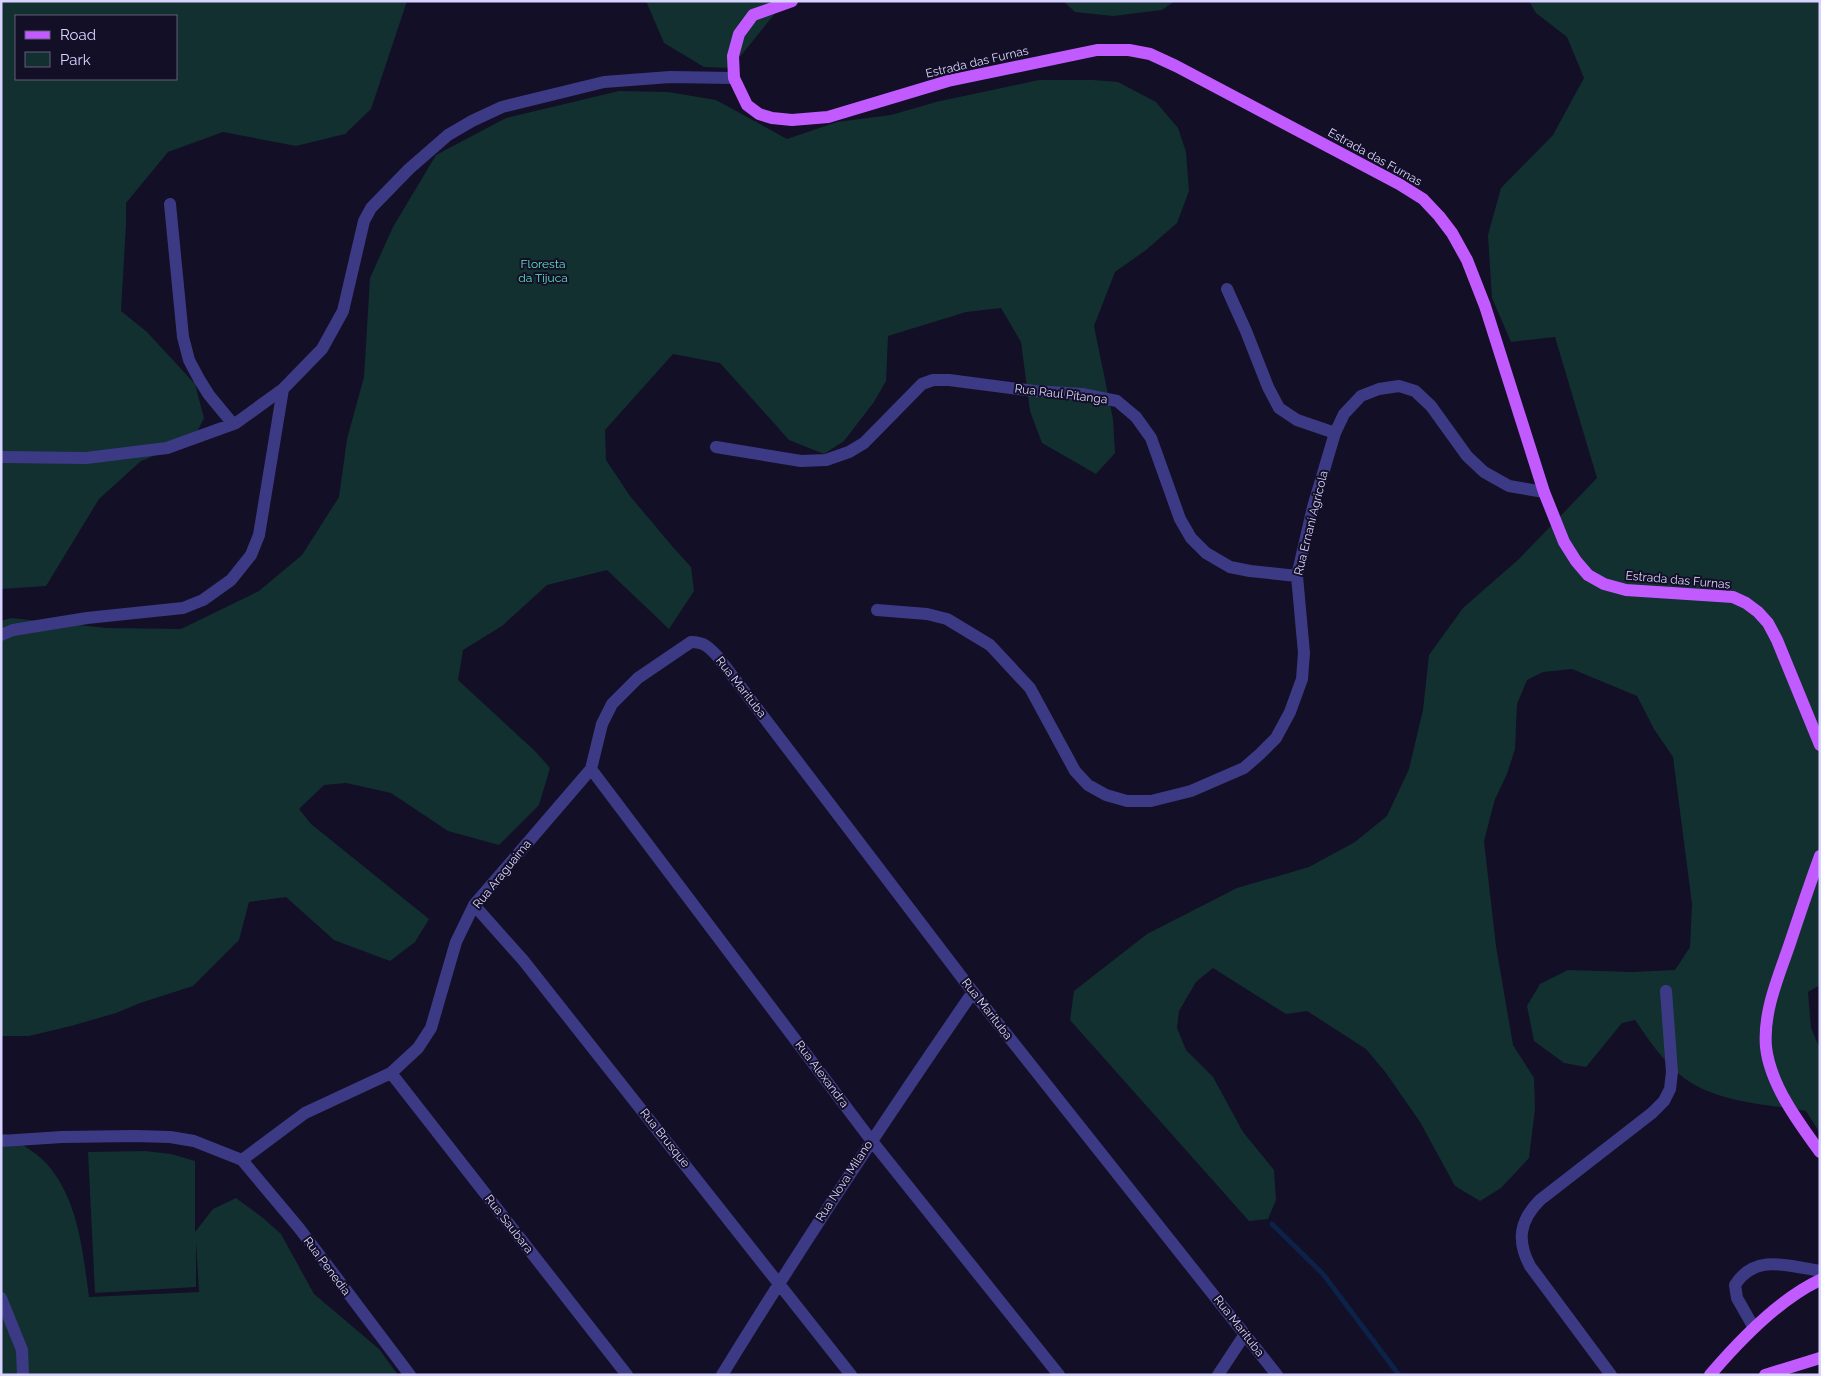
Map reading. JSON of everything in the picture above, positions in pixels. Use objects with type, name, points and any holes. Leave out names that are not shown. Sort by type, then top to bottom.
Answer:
[{"type":"main road","name":"Estrada das Furnas","points":[[792,1],[753,15],[739,34],[733,56],[734,78],[747,104],[759,114],[772,118],[792,120],[828,117],[948,80],[1097,50],[1129,50],[1150,54],[1176,66],[1399,184],[1423,200],[1452,233],[1467,260],[1485,306],[1544,492],[1564,542],[1576,561],[1588,575],[1604,584],[1626,590],[1733,597],[1758,612],[1768,623],[1777,640],[1820,745]]},
{"type":"main road","points":[[1820,856],[1774,988],[1768,1017],[1766,1047],[1784,1099],[1820,1152]]},
{"type":"main road","points":[[1710,1375],[1731,1349],[1804,1287],[1820,1270]]},
{"type":"main road","points":[[1804,1287],[1820,1280]]},
{"type":"main road","points":[[1765,1375],[1820,1358]]},
{"type":"street","points":[[1,457],[86,458],[167,448],[233,424],[283,389],[322,349],[342,311],[364,221],[371,208],[448,135],[472,121],[502,107],[604,82],[670,77],[734,78]]},
{"type":"street","points":[[170,204],[183,337],[187,352],[198,379],[233,424]]},
{"type":"street","points":[[1227,289],[1246,330],[1268,387],[1279,408],[1297,420],[1335,433]]},
{"type":"street","name":"Rua Raul Pitanga","points":[[716,447],[801,461],[826,460],[849,452],[864,443],[922,384],[933,380],[949,380],[1034,391],[1082,394],[1117,401],[1136,416],[1151,438],[1180,519],[1191,538],[1206,553],[1230,567],[1297,576]]},
{"type":"street","name":"Rua Ernani Agricola","points":[[877,610],[927,614],[946,619],[990,645],[1030,688],[1075,771],[1088,785],[1106,795],[1127,801],[1151,801],[1191,791],[1244,768],[1276,738],[1290,712],[1302,679],[1304,653],[1297,576],[1313,507],[1335,433],[1344,414],[1361,396],[1379,389],[1398,386],[1415,391],[1431,406],[1467,456],[1484,472],[1509,486],[1544,492]]},
{"type":"street","points":[[1,635],[13,630],[87,618],[184,608],[203,600],[231,580],[251,555],[259,535],[283,389]]},
{"type":"street","name":"Rua Araguaima","points":[[242,1160],[305,1113],[391,1073],[418,1048],[431,1028],[456,942],[474,905],[591,770],[602,724],[612,704],[638,678],[691,642],[700,642]]},
{"type":"street","name":"Rua Marituba","points":[[700,642],[708,646],[718,657],[973,992],[1277,1375]]},
{"type":"street","name":"Rua Alexandra","points":[[591,770],[871,1140],[1059,1375]]},
{"type":"street","name":"Rua Brusque","points":[[474,905],[523,960],[779,1281],[851,1375]]},
{"type":"street","points":[[1611,1375],[1530,1266],[1524,1254],[1521,1236],[1529,1211],[1540,1200],[1652,1113],[1664,1101],[1670,1089],[1672,1072],[1666,991]]},
{"type":"street","name":"Rua Nova Milano","points":[[722,1375],[779,1281],[871,1140],[973,992]]},
{"type":"street","name":"Rua Saubara","points":[[391,1073],[627,1375]]},
{"type":"street","points":[[1,1141],[62,1137],[170,1137],[194,1141],[242,1160]]},
{"type":"street","name":"Rua Penedia","points":[[242,1160],[299,1228],[410,1375]]},
{"type":"street","points":[[1754,1328],[1737,1298],[1735,1285],[1741,1276],[1750,1269],[1768,1263],[1820,1270]]},
{"type":"street","points":[[1,1298],[22,1350],[24,1375]]},
{"type":"street","points":[[1218,1375],[1246,1334]]},
{"type":"green space","points":[[1,1],[407,1],[371,109],[345,134],[296,146],[223,132],[168,152],[126,203],[121,311],[147,332],[195,384],[204,418],[196,434],[174,448],[141,461],[99,499],[46,586],[1,589]]},
{"type":"green space","points":[[646,1],[785,1],[731,68],[704,67],[664,43]]},
{"type":"green space","points":[[1063,1],[1175,1],[1162,10],[1113,16],[1075,12]]},
{"type":"green space","points":[[1529,1],[1820,1],[1820,985],[1808,992],[1811,1028],[1820,1049],[1820,1133],[1806,1111],[1727,1098],[1697,1086],[1684,1078],[1670,1065],[1657,1051],[1635,1020],[1622,1023],[1586,1067],[1564,1063],[1534,1041],[1527,1006],[1540,984],[1568,970],[1632,972],[1675,970],[1690,947],[1692,904],[1673,757],[1654,729],[1637,696],[1572,669],[1543,672],[1527,680],[1517,704],[1515,749],[1507,774],[1495,799],[1484,841],[1496,946],[1513,1045],[1534,1078],[1535,1109],[1529,1158],[1501,1188],[1480,1201],[1455,1186],[1420,1122],[1386,1073],[1366,1049],[1307,1011],[1286,1014],[1213,968],[1196,982],[1179,1011],[1177,1028],[1186,1050],[1213,1077],[1243,1132],[1274,1170],[1276,1200],[1268,1219],[1249,1221],[1070,1020],[1074,991],[1147,934],[1237,888],[1309,867],[1355,842],[1387,816],[1409,769],[1423,710],[1429,655],[1463,608],[1519,559],[1597,478],[1555,337],[1511,342],[1492,298],[1488,235],[1501,188],[1553,135],[1584,78],[1567,37],[1536,13]]},
{"type":"green space","name":"Floresta da Tijuca","points":[[1039,80],[1118,82],[1156,102],[1178,128],[1186,152],[1189,191],[1177,223],[1146,250],[1115,272],[1094,326],[1113,419],[1115,453],[1096,474],[1042,443],[1030,411],[1021,342],[1001,308],[966,312],[888,336],[886,381],[874,402],[844,441],[824,454],[789,440],[720,363],[673,354],[605,430],[606,460],[630,496],[691,567],[694,591],[669,629],[607,570],[547,585],[502,626],[463,650],[458,680],[536,752],[550,768],[539,805],[499,845],[448,831],[391,793],[346,783],[324,785],[299,809],[311,824],[429,919],[415,942],[390,961],[334,940],[286,897],[249,902],[239,940],[193,986],[116,1013],[71,1026],[29,1036],[1,1036],[1,621],[11,618],[107,628],[181,629],[259,591],[302,555],[339,497],[347,439],[364,377],[370,278],[393,227],[436,155],[506,118],[619,91],[668,92],[716,100],[787,139],[837,122],[891,115],[936,102]]},
{"type":"green space","points":[[1,1134],[6,1134],[36,1154],[47,1164],[60,1183],[74,1214],[89,1297],[199,1292],[196,1241],[196,1287],[95,1293],[88,1152],[145,1151],[171,1154],[195,1161],[195,1232],[213,1209],[236,1198],[281,1234],[314,1294],[379,1349],[398,1375],[1,1375]]},
{"type":"waterway","points":[[1272,1224],[1323,1274],[1399,1375]]}]
